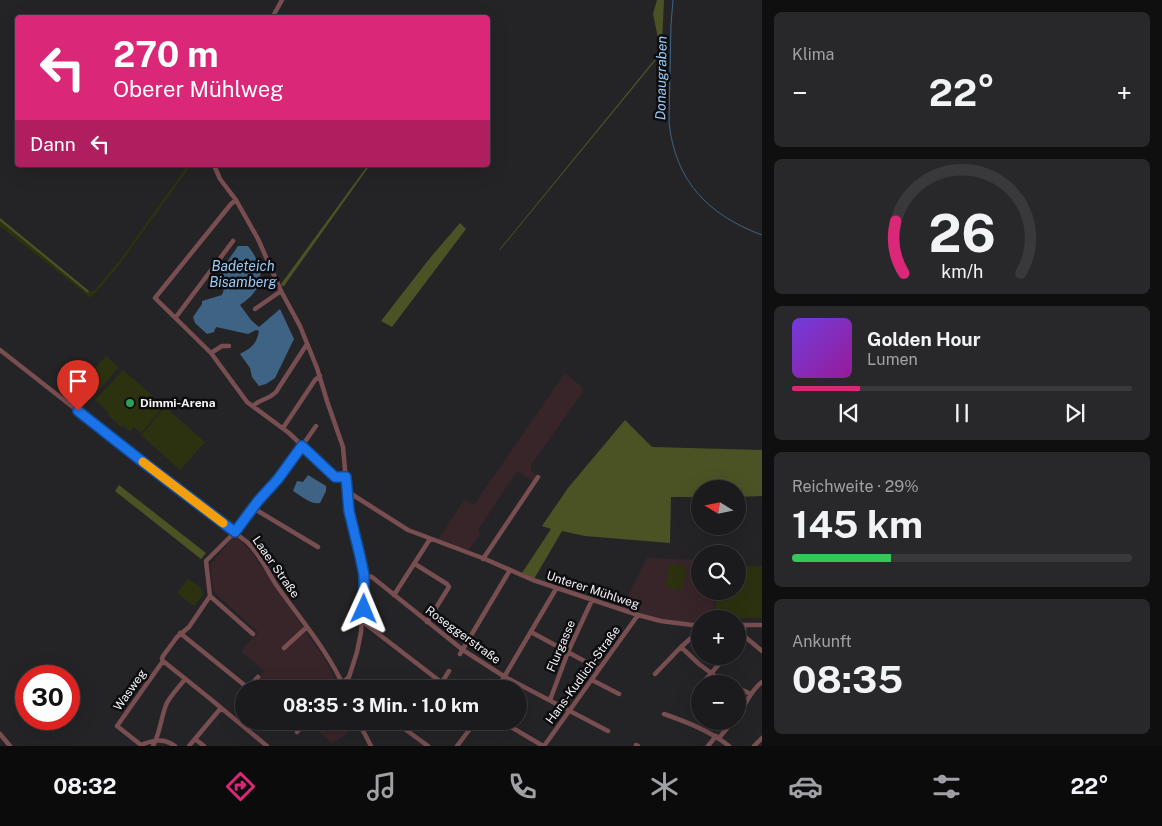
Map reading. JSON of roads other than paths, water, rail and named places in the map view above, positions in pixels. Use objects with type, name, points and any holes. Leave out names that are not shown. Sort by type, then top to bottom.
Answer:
[{"type":"street","points":[[274,15],[282,0]]},
{"type":"street","points":[[215,167],[216,172],[236,200],[258,240],[281,291],[300,326],[320,376],[343,447],[349,511],[364,575],[363,622],[357,652],[348,680]]},
{"type":"street","points":[[236,200],[225,210],[155,298],[211,353],[244,398],[283,428],[335,477],[346,477]]},
{"type":"street","points":[[176,317],[233,241]]},
{"type":"street","points":[[254,310],[281,291]]},
{"type":"street","points":[[253,406],[258,401],[274,394],[307,344]]},
{"type":"street","points":[[211,353],[222,346],[229,346]]},
{"type":"street","name":"Laaer Straße","points":[[0,350],[247,542],[254,549],[275,583],[327,655],[341,680]]},
{"type":"street","points":[[283,428],[315,380],[320,376]]},
{"type":"street","points":[[266,746],[162,659],[180,634],[189,627],[210,596],[206,562],[235,532],[278,479],[316,426]]},
{"type":"street","points":[[483,559],[538,477]]},
{"type":"street","name":"Unterer Mühlweg","points":[[348,494],[354,495],[405,528],[556,589],[638,615],[691,626]]},
{"type":"street","points":[[253,508],[318,547]]},
{"type":"street","points":[[394,595],[430,539]]},
{"type":"street","points":[[415,564],[449,587],[427,622]]},
{"type":"street","points":[[461,652],[510,570]]},
{"type":"street","name":"Roseggerstraße","points":[[364,575],[372,578],[394,595],[461,652],[608,731]]},
{"type":"street","points":[[503,680],[556,589]]},
{"type":"street","points":[[210,596],[253,634]]},
{"type":"street","name":"Flurgasse","points":[[550,700],[568,652],[592,600]]},
{"type":"street","name":"Hans-Kudlich-Straße","points":[[543,746],[638,615]]},
{"type":"street","points":[[363,622],[437,680]]},
{"type":"street","points":[[746,625],[762,625]]},
{"type":"street","points":[[284,648],[307,627]]},
{"type":"street","points":[[531,632],[599,669]]},
{"type":"street","points":[[180,634],[238,680]]},
{"type":"street","points":[[655,674],[691,637]]},
{"type":"street","points":[[746,638],[762,651]]},
{"type":"street","points":[[681,647],[711,674],[718,665]]},
{"type":"street","name":"Wasweg","points":[[157,740],[140,745],[117,726],[163,661]]},
{"type":"street","points":[[443,680],[448,671]]},
{"type":"street","points":[[255,680],[258,677]]},
{"type":"street","points":[[153,746],[157,740],[166,705],[185,678]]},
{"type":"street","points":[[592,680],[619,694]]},
{"type":"street","points":[[746,703],[762,682]]},
{"type":"street","points":[[746,692],[751,694]]},
{"type":"street","points":[[189,746],[221,708]]},
{"type":"street","points":[[664,714],[718,737],[729,746]]},
{"type":"street","points":[[363,730],[371,746]]},
{"type":"street","points":[[409,730],[428,746]]},
{"type":"street","points":[[457,746],[469,730]]},
{"type":"street","points":[[516,730],[543,746]]},
{"type":"street","points":[[708,746],[725,730]]},
{"type":"street","points":[[0,735],[10,746]]},
{"type":"street","points":[[754,746],[762,738]]},
{"type":"street","points":[[195,739],[204,746]]},
{"type":"street","points":[[157,740],[168,742],[175,746]]},
{"type":"water","name":"Badeteich Bisamberg","points":[[238,246],[248,246],[254,254],[260,271],[258,285],[254,292],[240,305],[259,327],[280,309],[294,339],[275,378],[259,386],[240,354],[253,345],[259,331],[256,330],[248,334],[216,327],[214,332],[207,334],[195,323],[193,317],[202,301],[222,295],[228,283],[224,283],[221,280],[220,272]]},
{"type":"water","points":[[308,475],[326,486],[326,491],[320,503],[303,498],[293,491],[297,481],[303,482]]},
{"type":"waterway","name":"Donaugraben","points":[[673,0],[669,122],[678,162],[687,178],[710,206],[743,227],[762,235]]},
{"type":"place","name":"Dimmi-Arena","points":[[130,403]]}]
